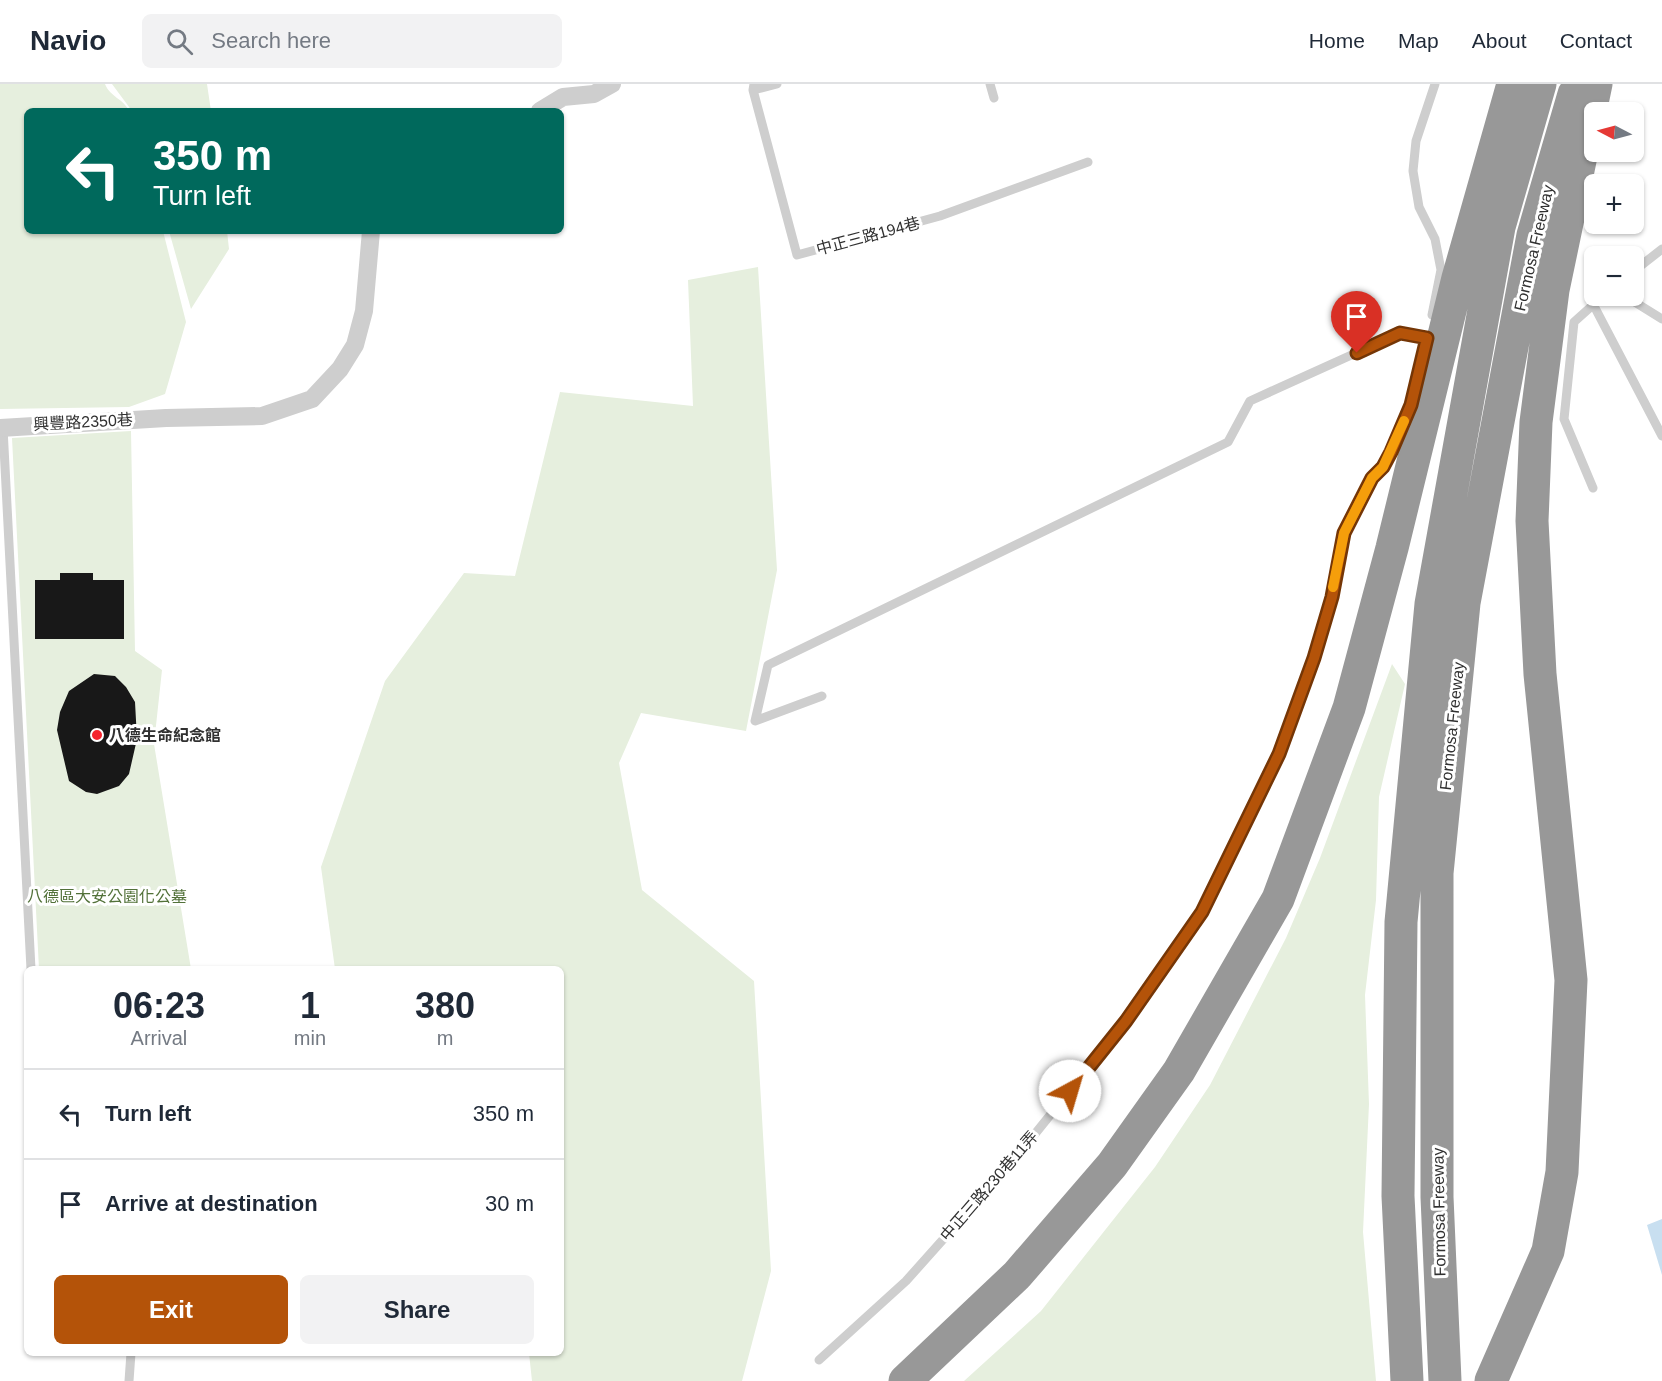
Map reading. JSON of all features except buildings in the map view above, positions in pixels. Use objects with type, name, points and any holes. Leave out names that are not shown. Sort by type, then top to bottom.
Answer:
[{"type":"highway","points":[[905,1381],[1017,1275],[1112,1165],[1179,1071],[1278,899],[1349,708],[1392,548],[1458,278],[1513,84]]},
{"type":"highway","name":"Formosa Freeway","points":[[1407,1381],[1398,1196],[1401,922],[1431,604],[1499,227],[1540,84]]},
{"type":"highway","name":"Formosa Freeway","points":[[1445,1381],[1437,1197],[1437,873],[1464,603],[1533,235],[1577,84]]},
{"type":"highway","points":[[1491,1381],[1548,1251],[1562,1172],[1571,980],[1539,662],[1532,521],[1536,422],[1553,290],[1596,84]]},
{"type":"street","points":[[545,108],[563,97],[594,94],[612,84]]},
{"type":"street","name":"興豐路2350巷","points":[[1,428],[166,418],[262,416],[312,399],[340,369],[355,345],[364,310],[371,234]]},
{"type":"lane","name":"中正三路194巷","points":[[777,84],[753,87],[797,255],[940,216],[1088,162]]},
{"type":"lane","points":[[990,84],[994,98]]},
{"type":"lane","points":[[1424,350],[1441,270],[1436,239],[1419,207],[1413,171],[1416,141],[1435,84]]},
{"type":"lane","points":[[1644,263],[1662,249]]},
{"type":"lane","points":[[1591,306],[1574,322],[1564,419],[1593,488]]},
{"type":"lane","points":[[1594,306],[1662,436]]},
{"type":"lane","points":[[1640,306],[1662,320]]},
{"type":"lane","points":[[822,696],[755,721],[768,665],[1228,442],[1250,401],[1400,333],[1427,338]]},
{"type":"lane","name":"中正三路230巷11弄","points":[[819,1360],[906,1281],[1014,1160],[1126,1021],[1202,912],[1279,754],[1329,607],[1344,533],[1372,478],[1383,467],[1391,452],[1413,393]]},
{"type":"lane","points":[[1,428],[31,966]]},
{"type":"lane","points":[[129,1381],[131,1356]]},
{"type":"green space","points":[[0,84],[105,84],[110,92],[128,108],[24,108],[24,234],[164,234],[186,322],[165,394],[129,407],[0,409]]},
{"type":"green space","points":[[112,84],[207,84],[211,108],[130,108]]},
{"type":"green space","points":[[170,234],[227,234],[229,249],[191,309]]},
{"type":"green space","points":[[758,267],[777,570],[746,731],[641,713],[619,763],[642,890],[754,981],[771,1271],[742,1381],[532,1381],[529,1356],[564,1356],[564,966],[335,966],[321,867],[385,681],[464,573],[515,576],[560,392],[693,406],[688,280]]},
{"type":"green space","name":"八德區大安公園化公墓","points":[[131,431],[135,651],[162,670],[154,744],[191,966],[39,966],[12,438]]},
{"type":"green space","points":[[1392,664],[1405,684],[1379,797],[1376,900],[1365,995],[1369,1104],[1363,1232],[1376,1381],[964,1381],[1041,1311],[1155,1167],[1210,1085],[1286,938],[1320,858]]},
{"type":"water","points":[[1662,1219],[1662,1275],[1647,1225]]},
{"type":"slow traffic","points":[[1333,587],[1344,533],[1372,478],[1383,467],[1404,421]]},
{"type":"place","name":"八德生命紀念館","points":[[97,735]]},
{"type":"route","points":[[1070,1091],[1126,1021],[1202,912],[1279,754],[1314,658],[1332,597],[1344,533],[1372,478],[1383,467],[1391,452],[1411,405],[1427,338],[1400,333],[1357,353]]}]
